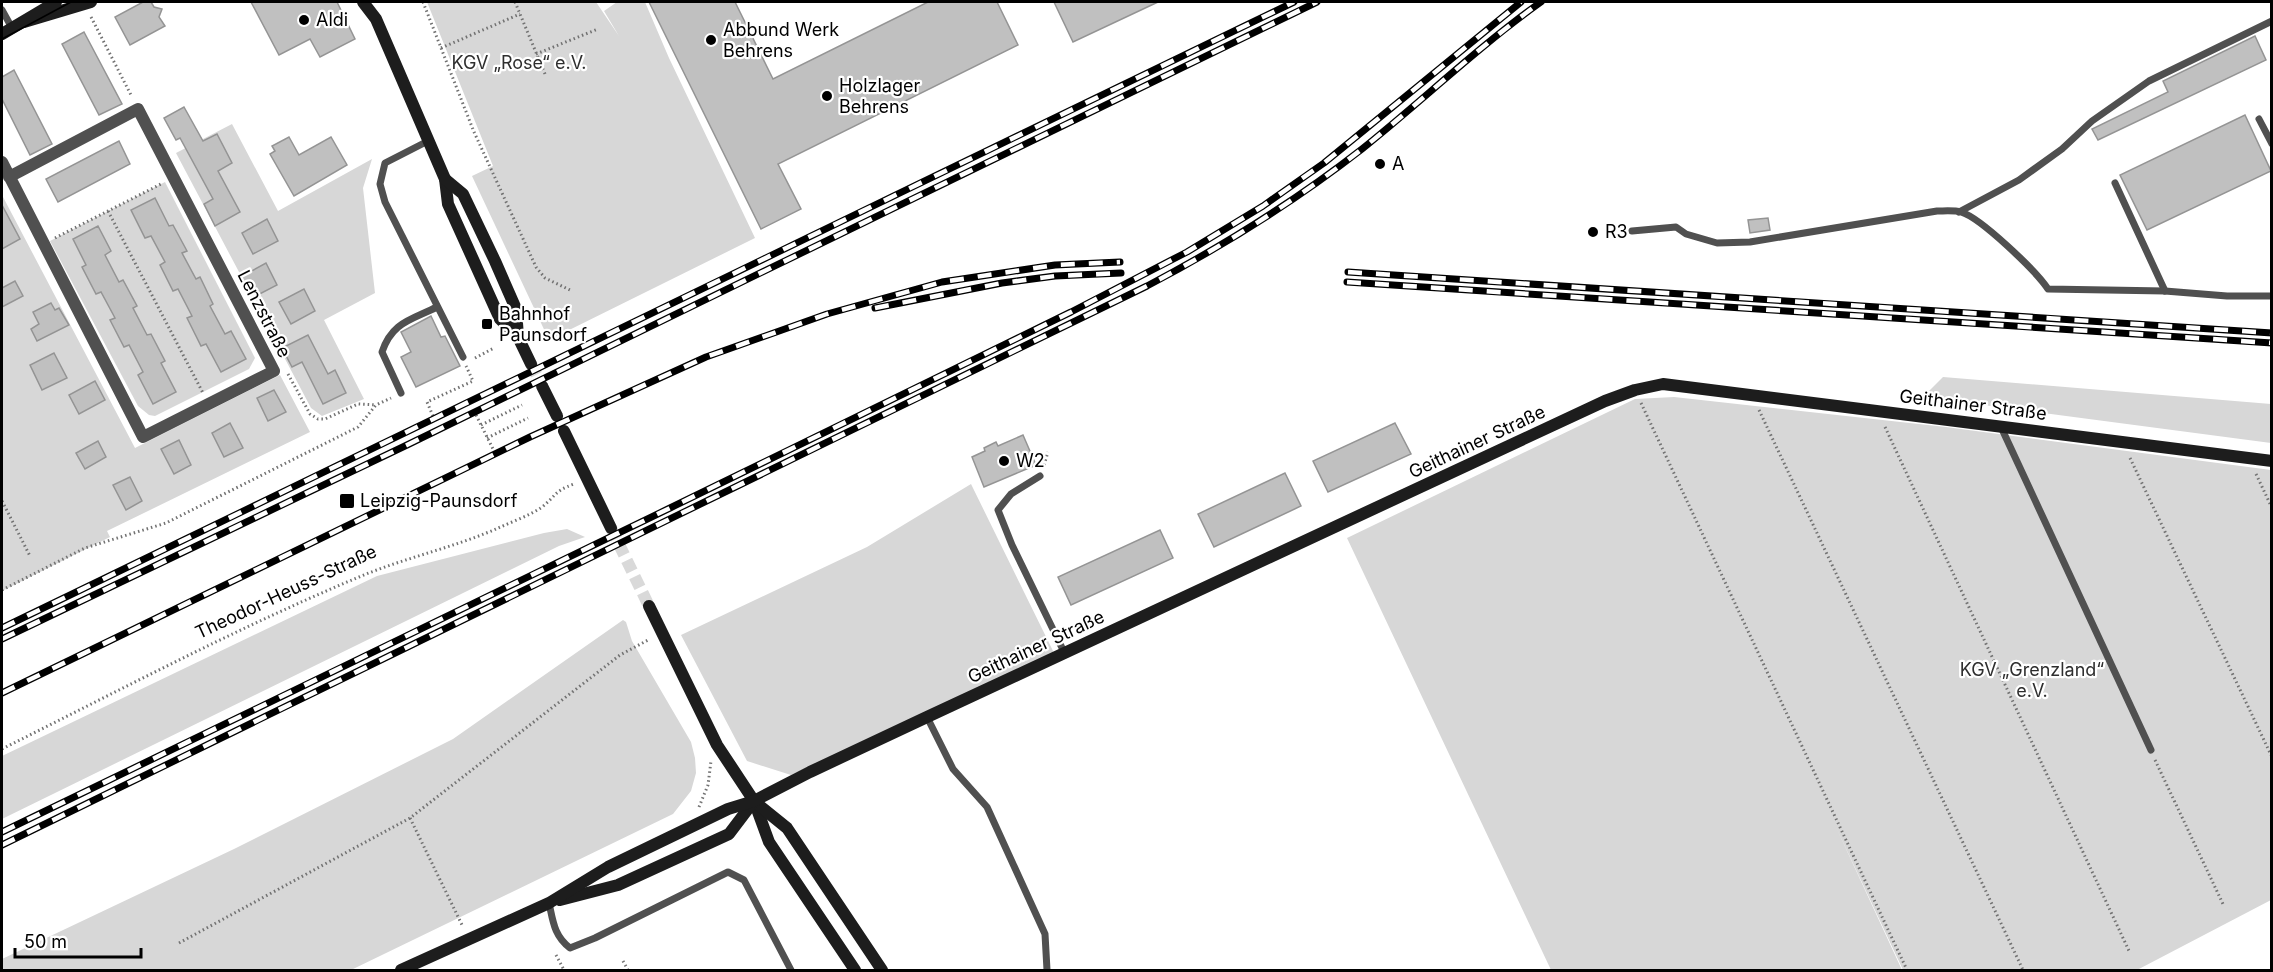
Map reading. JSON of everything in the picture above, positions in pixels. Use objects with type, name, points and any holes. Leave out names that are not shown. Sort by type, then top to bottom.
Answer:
[{"type":"street","points":[[7,31],[56,2]]},
{"type":"street","points":[[363,2],[376,19],[446,178],[463,194],[490,251],[516,309],[518,337]]},
{"type":"street","points":[[374,2],[376,19]]},
{"type":"street","points":[[24,21],[88,3]]},
{"type":"street","points":[[9,177],[138,109]]},
{"type":"street","name":"Lenzstraße","points":[[2,162],[143,437],[274,371],[138,109]]},
{"type":"street","points":[[446,178],[447,204],[477,270],[500,319],[518,337],[531,364]]},
{"type":"street","name":"Geithainer Straße","points":[[401,970],[549,903],[609,867],[728,809],[754,801],[927,717],[1635,390],[1663,384],[2271,461]]},
{"type":"street","points":[[542,386],[557,416]]},
{"type":"street","points":[[564,430],[612,528]]},
{"type":"street","points":[[649,606],[717,745],[754,801],[769,842],[855,970]]},
{"type":"street","points":[[754,801],[787,828],[882,970]]},
{"type":"street","name":"Geithainer Straße","points":[[549,903],[618,885],[729,834],[754,801]]},
{"type":"lane","points":[[2,10],[7,31]]},
{"type":"lane","points":[[1959,212],[2019,180],[2062,149],[2092,121],[2149,81],[2271,21]]},
{"type":"lane","points":[[2259,119],[2271,144]]},
{"type":"lane","points":[[428,141],[386,163],[380,184],[385,202],[437,307],[466,359]]},
{"type":"lane","points":[[2115,183],[2165,291]]},
{"type":"lane","points":[[1632,231],[1676,227],[1686,234],[1717,243],[1750,242],[1937,211],[1959,212],[1984,227],[2021,258],[2041,278],[2048,289],[2271,296]]},
{"type":"lane","points":[[401,393],[382,352],[385,342],[396,327],[437,307]]},
{"type":"lane","points":[[2001,427],[2151,750]]},
{"type":"lane","points":[[1040,476],[1011,494],[998,510],[1011,545],[1065,654]]},
{"type":"lane","points":[[927,717],[952,769],[987,807],[1045,934],[1047,970]]},
{"type":"lane","points":[[549,903],[556,933],[570,948],[728,873],[744,880],[791,970]]},
{"type":"path","points":[[423,2],[474,132],[536,267],[545,278],[570,290]]},
{"type":"path","points":[[515,2],[545,74]]},
{"type":"path","points":[[88,3],[138,109]]},
{"type":"path","points":[[441,48],[520,14]]},
{"type":"path","points":[[536,54],[598,29]]},
{"type":"path","points":[[44,244],[174,177]]},
{"type":"path","points":[[108,211],[209,404]]},
{"type":"path","points":[[434,416],[427,402],[473,381],[466,359],[494,348]]},
{"type":"path","points":[[274,371],[288,374],[310,414],[318,419],[325,419],[358,404],[376,405]]},
{"type":"path","points":[[1635,390],[1907,970]]},
{"type":"path","points":[[2,590],[85,548],[166,523],[358,427],[376,405],[401,393]]},
{"type":"path","points":[[1753,396],[2023,970]]},
{"type":"path","points":[[481,425],[522,405]]},
{"type":"path","points":[[1878,411],[2130,953]]},
{"type":"path","points":[[476,415],[494,451]]},
{"type":"path","points":[[488,438],[528,418]]},
{"type":"path","points":[[2122,442],[2271,757]]},
{"type":"path","points":[[2248,458],[2271,508]]},
{"type":"path","name":"Theodor-Heuss-Straße","points":[[2,749],[221,640],[357,577],[393,563],[438,551],[542,508],[559,489],[587,479]]},
{"type":"path","points":[[2,501],[30,556]]},
{"type":"path","points":[[179,943],[410,818],[620,655],[662,633]]},
{"type":"path","points":[[698,809],[708,785],[710,764],[717,745]]},
{"type":"path","points":[[2151,750],[2223,904]]},
{"type":"path","points":[[410,818],[469,939]]},
{"type":"path","points":[[556,955],[564,970]]},
{"type":"path","points":[[623,961],[628,970]]},
{"type":"green space","name":"KGV „Rose“ e.V.","points":[[427,2],[596,2],[619,36],[604,11],[617,2],[645,2],[669,58],[755,238],[549,340],[472,176],[493,166]]},
{"type":"green space","points":[[232,124],[278,211],[372,159],[363,188],[375,293],[324,320],[364,399],[322,416],[311,408],[176,153]]},
{"type":"green space","points":[[165,182],[255,358],[249,369],[155,416],[149,415],[138,406],[50,241]]},
{"type":"green space","points":[[2,195],[135,448],[280,375],[310,432],[107,531],[110,537],[2,591]]},
{"type":"green space","points":[[1943,377],[2271,404],[2271,443],[1923,397]]},
{"type":"green space","name":"KGV „Grenzland“ e.V.","points":[[1674,397],[1946,427],[2271,470],[2271,900],[2137,970],[1903,970],[1835,825],[1902,970],[1551,970],[1347,538],[1635,399]]},
{"type":"green space","points":[[971,484],[1054,653],[791,775],[747,761],[681,635],[867,547]]},
{"type":"green space","points":[[567,529],[585,537],[559,546],[2,819],[2,756],[377,576]]},
{"type":"green space","points":[[623,620],[626,622],[632,641],[691,742],[696,773],[691,791],[673,814],[351,970],[2,970],[2,959],[234,849],[453,739]]},
{"type":"building","points":[[143,2],[151,2],[154,7],[162,9],[159,17],[165,26],[130,45],[115,17]]},
{"type":"building","name":"Aldi","points":[[251,2],[337,2],[355,39],[320,57],[310,39],[279,55]]},
{"type":"building","name":"Holzlager Behrens","points":[[649,2],[735,2],[773,79],[928,2],[997,2],[1018,45],[778,164],[801,209],[761,229]]},
{"type":"building","points":[[1054,2],[1158,2],[1073,42]]},
{"type":"building","points":[[84,32],[122,104],[99,115],[62,44]]},
{"type":"building","points":[[2255,36],[2266,60],[2098,140],[2092,129],[2168,92],[2163,81]]},
{"type":"building","points":[[14,70],[52,144],[30,155],[2,99],[2,77]]},
{"type":"building","points":[[184,107],[203,141],[217,134],[232,163],[218,171],[240,212],[215,226],[204,204],[213,199],[180,138],[176,140],[164,118]]},
{"type":"building","points":[[2245,115],[2271,171],[2147,230],[2120,175]]},
{"type":"building","points":[[289,137],[299,155],[331,137],[347,165],[294,196],[270,154],[275,151],[272,146]]},
{"type":"building","points":[[119,141],[130,164],[58,202],[46,179]]},
{"type":"building","points":[[155,198],[169,226],[173,225],[187,251],[182,253],[196,279],[200,277],[213,304],[210,306],[225,334],[231,331],[246,359],[221,372],[206,344],[201,346],[187,318],[192,316],[178,289],[173,291],[160,265],[165,262],[151,236],[145,238],[131,210]]},
{"type":"building","points":[[2,205],[20,239],[2,249]]},
{"type":"building","points":[[1768,218],[1770,230],[1750,233],[1748,220]]},
{"type":"building","points":[[267,219],[278,241],[253,254],[242,233]]},
{"type":"building","points":[[98,226],[111,251],[105,255],[119,282],[123,280],[137,306],[133,308],[147,335],[151,334],[165,361],[161,363],[176,392],[153,404],[138,375],[143,372],[129,345],[124,347],[110,320],[115,318],[101,292],[96,294],[82,267],[86,265],[73,239]]},
{"type":"building","points":[[266,263],[277,285],[252,298],[241,277]]},
{"type":"building","points":[[15,281],[23,296],[2,307],[2,288]]},
{"type":"building","points":[[304,289],[315,311],[291,324],[279,302]]},
{"type":"building","points":[[51,303],[55,310],[59,308],[69,325],[37,341],[31,329],[39,324],[33,312]]},
{"type":"building","points":[[431,316],[441,337],[445,336],[460,366],[416,387],[401,357],[411,352],[401,332]]},
{"type":"building","points":[[308,335],[328,374],[335,370],[346,393],[323,404],[302,362],[292,367],[282,348]]},
{"type":"building","points":[[54,353],[67,378],[42,390],[30,365]]},
{"type":"building","points":[[95,381],[105,400],[79,414],[69,395]]},
{"type":"building","points":[[274,390],[286,412],[268,421],[257,398]]},
{"type":"building","points":[[230,423],[243,448],[224,457],[212,433]]},
{"type":"building","points":[[1395,423],[1411,454],[1328,492],[1313,461]]},
{"type":"building","name":"W2","points":[[1023,435],[1036,465],[984,487],[972,457],[985,451],[984,448],[996,442],[998,446]]},
{"type":"building","points":[[179,440],[191,465],[174,474],[161,449]]},
{"type":"building","points":[[98,441],[106,457],[85,469],[76,453]]},
{"type":"building","points":[[1285,473],[1301,506],[1214,547],[1198,514]]},
{"type":"building","points":[[130,477],[142,501],[126,510],[113,485]]},
{"type":"building","points":[[1160,530],[1173,558],[1071,605],[1058,577]]},
{"type":"tunnel","points":[[531,364],[542,386]]},
{"type":"tunnel","points":[[611,528],[649,606]]},
{"type":"tram line","points":[[2,39],[71,2]]},
{"type":"railway","points":[[2,628],[1294,2]]},
{"type":"railway","points":[[2,639],[407,445],[1317,2]]},
{"type":"railway","points":[[2,832],[1071,312],[1187,252],[1263,206],[1324,163],[1521,2]]},
{"type":"railway","points":[[2,845],[1175,271],[1258,222],[1362,149],[1495,37],[1541,2]]},
{"type":"railway","points":[[2,693],[530,437],[706,357],[827,314],[942,282],[1055,265],[1120,262]]},
{"type":"railway","points":[[1348,272],[2272,333]]},
{"type":"railway","points":[[875,308],[1002,283],[1055,276],[1121,273]]},
{"type":"railway","points":[[1347,282],[2272,343]]},
{"type":"place","name":"Aldi","points":[[304,20]]},
{"type":"place","name":"Abbund Werk Behrens","points":[[711,40]]},
{"type":"place","name":"Holzlager Behrens","points":[[827,96]]},
{"type":"place","name":"A","points":[[1380,164]]},
{"type":"place","name":"R3","points":[[1593,232]]},
{"type":"place","name":"Bahnhof Paunsdorf","points":[[487,324]]},
{"type":"place","name":"W2","points":[[1004,461]]},
{"type":"place","name":"Leipzig-Paunsdorf","points":[[347,501]]}]
